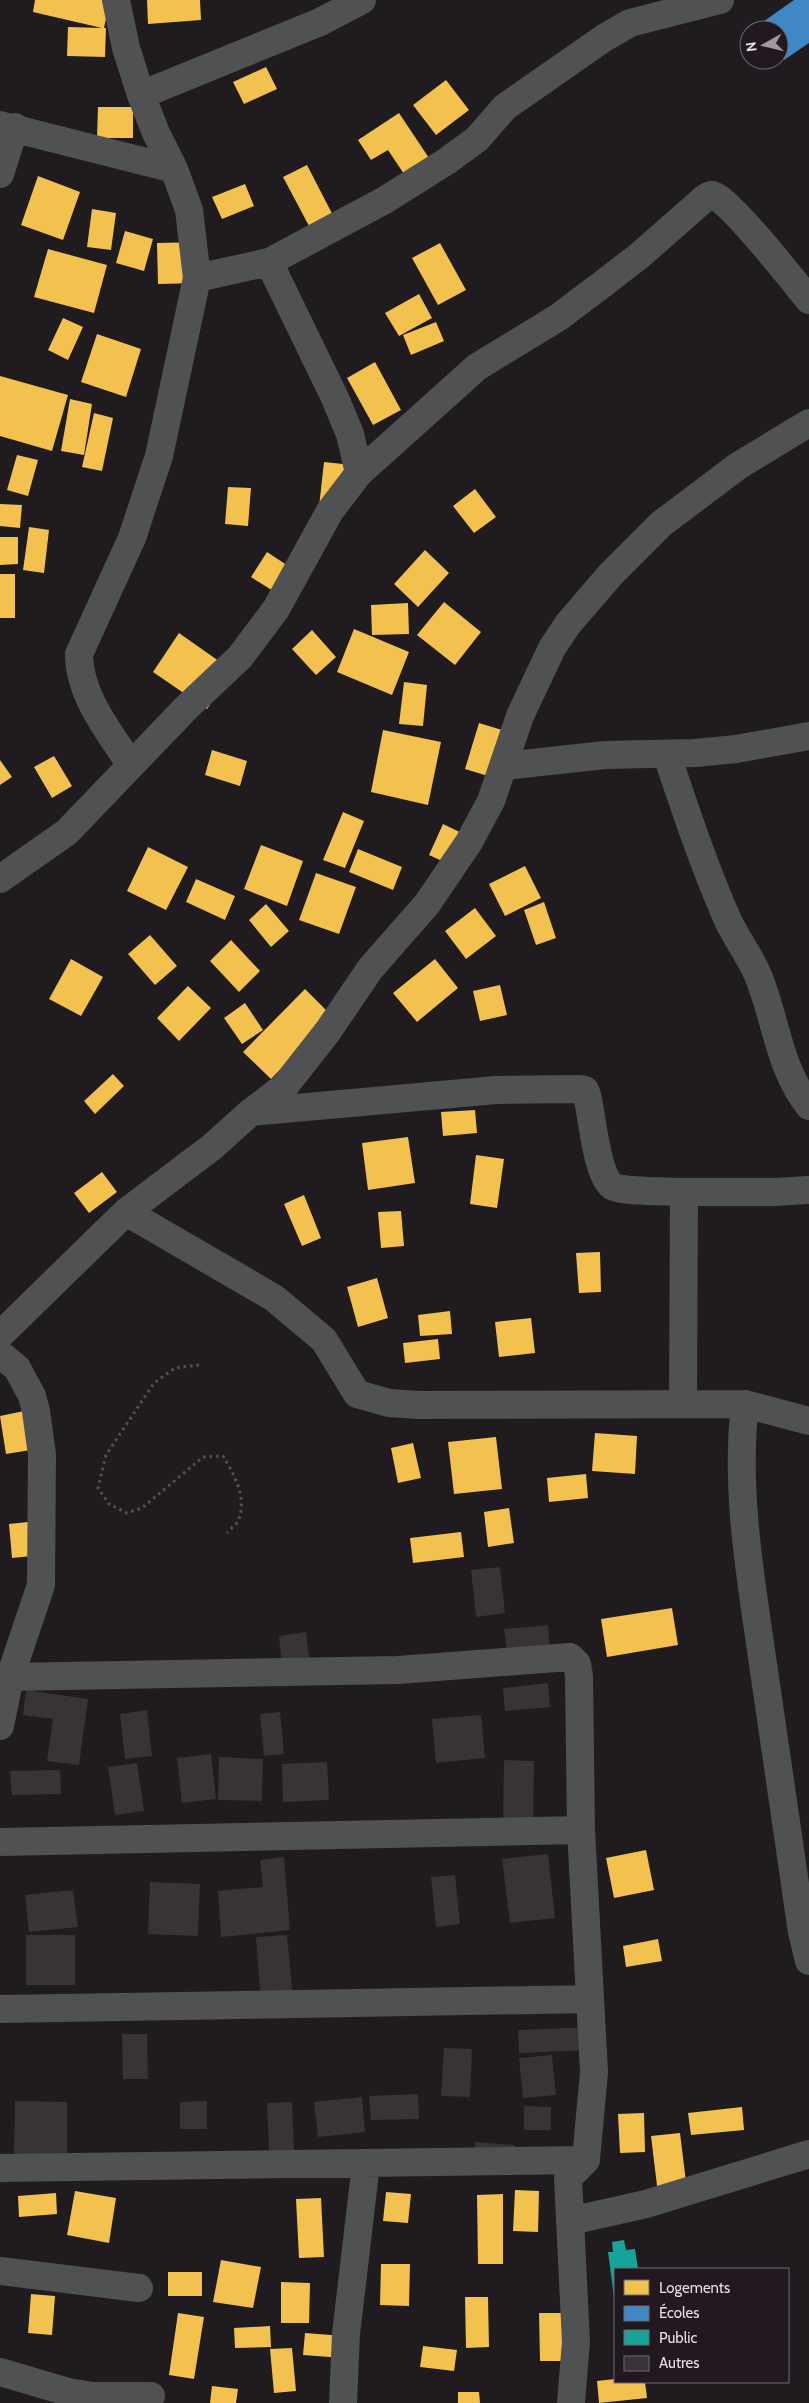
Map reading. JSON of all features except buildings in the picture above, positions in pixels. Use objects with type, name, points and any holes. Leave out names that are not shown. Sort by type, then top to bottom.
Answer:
[{"type":"street","points":[[116,0],[126,48],[141,95],[156,133],[174,169],[189,210],[197,278],[159,456],[132,538],[79,654],[80,672],[88,693],[104,724],[131,765]]},
{"type":"street","points":[[141,95],[320,22],[362,0]]},
{"type":"street","points":[[197,278],[269,262],[385,200],[447,161],[477,139],[505,107],[604,38],[630,23],[720,0]]},
{"type":"street","points":[[0,174],[7,126],[174,169]]},
{"type":"street","points":[[0,879],[67,832],[187,707],[240,657],[257,637],[280,602],[330,511],[359,473],[477,367],[558,317],[600,286],[709,195],[720,199],[736,213],[809,300]]},
{"type":"street","points":[[269,262],[341,411],[350,434],[359,473]]},
{"type":"street","points":[[0,1335],[126,1212],[212,1147],[251,1112],[284,1087],[328,1031],[370,969],[427,904],[469,842],[490,801],[504,766],[520,716],[552,648],[568,624],[611,574],[661,524],[738,466],[809,423]]},
{"type":"street","points":[[504,766],[605,755],[667,754],[736,749],[809,736]]},
{"type":"street","points":[[667,754],[690,826],[726,916],[759,979],[770,1009],[787,1071],[798,1092],[809,1106]]},
{"type":"street","points":[[251,1112],[496,1090],[581,1089],[585,1090],[587,1095],[602,1171],[612,1186],[624,1190],[684,1192],[809,1190]]},
{"type":"street","points":[[683,1404],[684,1192]]},
{"type":"street","points":[[126,1212],[274,1298],[324,1340],[357,1394],[389,1402],[418,1404],[745,1404],[809,1421]]},
{"type":"street","points":[[0,1354],[16,1368],[32,1396],[42,1455],[41,1585],[10,1677],[0,1726]]},
{"type":"street","points":[[745,1404],[742,1481],[750,1571],[799,1912],[809,1961]]},
{"type":"street","points":[[10,1677],[398,1670],[570,1657],[577,1664],[579,1676],[581,1830],[594,2072],[586,2160],[568,2178],[576,2342],[571,2403]]},
{"type":"street","points":[[0,1842],[581,1830]]},
{"type":"street","points":[[0,2009],[590,2000]]},
{"type":"street","points":[[570,2221],[646,2204],[809,2154]]},
{"type":"street","points":[[0,2168],[586,2160]]},
{"type":"street","points":[[343,2403],[346,2334],[366,2164]]},
{"type":"street","points":[[0,2272],[140,2288]]},
{"type":"street","points":[[0,2372],[68,2392],[93,2396],[150,2396]]},
{"type":"path","points":[[199,1365],[175,1368],[154,1383],[106,1454],[98,1488],[109,1504],[127,1513],[142,1508],[203,1457],[223,1456],[233,1472],[242,1499],[238,1521],[227,1533]]}]
